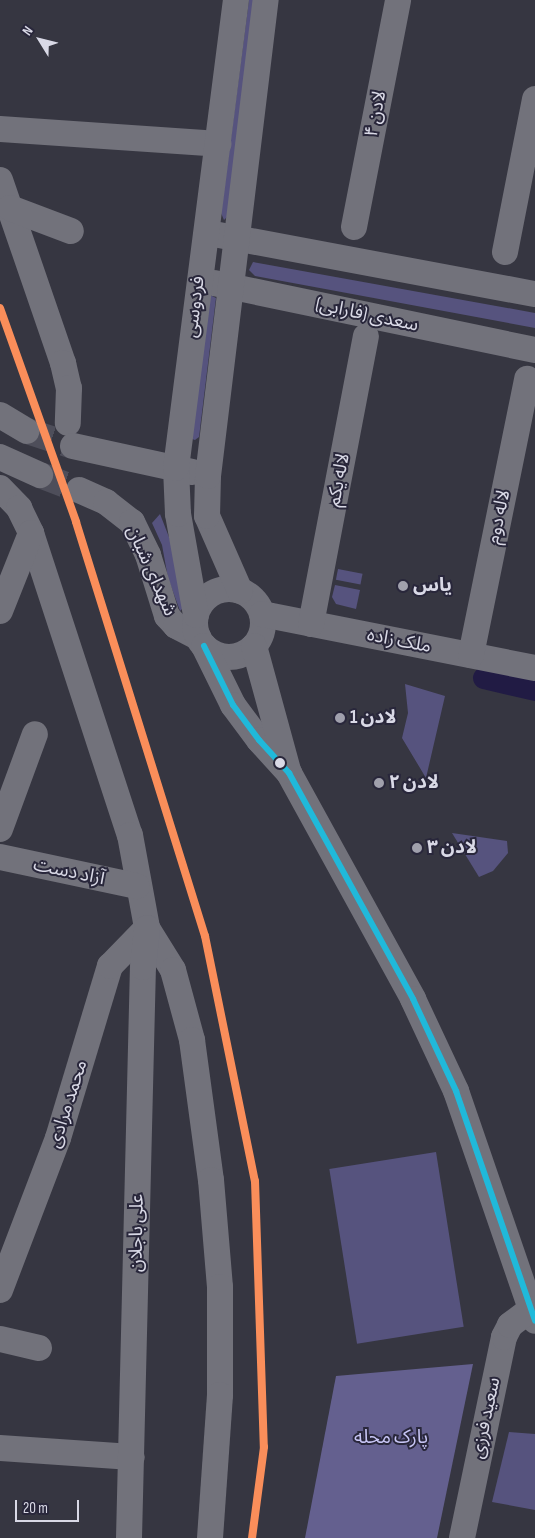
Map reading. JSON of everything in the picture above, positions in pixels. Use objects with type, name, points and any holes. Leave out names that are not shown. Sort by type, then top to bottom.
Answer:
[{"type":"street","name":"فردوسی","points":[[236,0],[218,144],[198,280],[176,468],[178,514],[199,633],[234,705],[258,740],[289,773]]},
{"type":"street","name":"فردوسی","points":[[240,591],[207,516],[208,476],[266,0]]},
{"type":"street","name":"لادن ۴","points":[[354,227],[398,0]]},
{"type":"street","points":[[505,252],[535,99]]},
{"type":"street","points":[[0,129],[218,144]]},
{"type":"street","points":[[0,180],[63,363],[69,388],[70,434],[150,462],[208,476]]},
{"type":"street","points":[[10,208],[71,231]]},
{"type":"street","points":[[206,232],[535,294]]},
{"type":"street","name":"سعدی (فارابی)","points":[[198,280],[535,350]]},
{"type":"street","name":"لاله یکم","points":[[312,624],[366,336]]},
{"type":"street","name":"لاله دوم","points":[[471,655],[527,379]]},
{"type":"street","points":[[0,415],[27,431]]},
{"type":"street","points":[[0,457],[40,475]]},
{"type":"street","points":[[0,488],[19,508],[31,533],[130,835],[137,886],[147,928],[173,970],[192,1040],[211,1180],[220,1287],[220,1395],[210,1538]]},
{"type":"street","name":"شهدای شبان","points":[[79,490],[106,502],[132,522],[148,554],[166,616],[176,626],[199,633]]},
{"type":"street","points":[[0,611],[31,533]]},
{"type":"street","points":[[218,591],[240,591],[257,604],[262,614],[261,631],[254,646],[234,656],[213,653],[199,633],[200,605],[218,591]]},
{"type":"street","name":"ملک زاده","points":[[262,614],[535,668]]},
{"type":"street","name":"فردوسی","points":[[254,646],[289,773],[384,944],[456,1091],[533,1315]]},
{"type":"street","points":[[0,829],[34,734]]},
{"type":"street","name":"آزاد دست","points":[[1,860],[137,886]]},
{"type":"street","name":"محمد مرادی","points":[[0,1290],[58,1138],[110,966],[147,928]]},
{"type":"street","name":"علی باجلان","points":[[129,1538],[143,967],[147,928]]},
{"type":"street","name":"سعید فرزی","points":[[462,1538],[504,1337],[510,1325],[533,1315]]},
{"type":"street","points":[[0,1338],[39,1348]]},
{"type":"street","points":[[0,1448],[132,1457]]},
{"type":"shaded area","points":[[249,0],[255,0],[229,215],[224,220],[221,213]]},
{"type":"shaded area","points":[[253,262],[535,313],[535,328],[255,276],[249,270]]},
{"type":"shaded area","points":[[210,295],[216,298],[199,437],[195,440],[192,439]]},
{"type":"shaded area","points":[[160,514],[176,555],[184,607],[180,611],[168,578],[162,545],[152,523]]},
{"type":"shaded area","points":[[338,569],[363,574],[360,585],[336,580]]},
{"type":"shaded area","points":[[335,585],[360,590],[356,609],[336,604],[332,597]]},
{"type":"shaded area","points":[[405,684],[445,696],[426,778],[402,738],[408,713]]},
{"type":"shaded area","points":[[452,833],[507,841],[508,853],[493,871],[479,877]]},
{"type":"shaded area","points":[[436,1152],[464,1327],[357,1344],[329,1169]]},
{"type":"shaded area","points":[[509,1432],[535,1434],[535,1510],[492,1502]]},
{"type":"green space","name":"پارک محله","points":[[473,1364],[437,1538],[305,1538],[336,1376]]},
{"type":"waterway","points":[[484,678],[535,690]]},
{"type":"tunnel","points":[[27,431],[73,446]]},
{"type":"tunnel","points":[[40,475],[79,490]]},
{"type":"transit line","points":[[0,308],[76,522],[205,936],[255,1181],[264,1447],[252,1538]]},
{"type":"transit line","points":[[204,646],[233,705],[259,740],[289,773],[413,999],[456,1091],[535,1321]]},
{"type":"place","name":"یاس","points":[[403,586]]},
{"type":"place","name":"لادن 1","points":[[340,718]]},
{"type":"place","name":"لادن ۲","points":[[379,783]]},
{"type":"place","name":"لادن ۳","points":[[417,848]]}]
